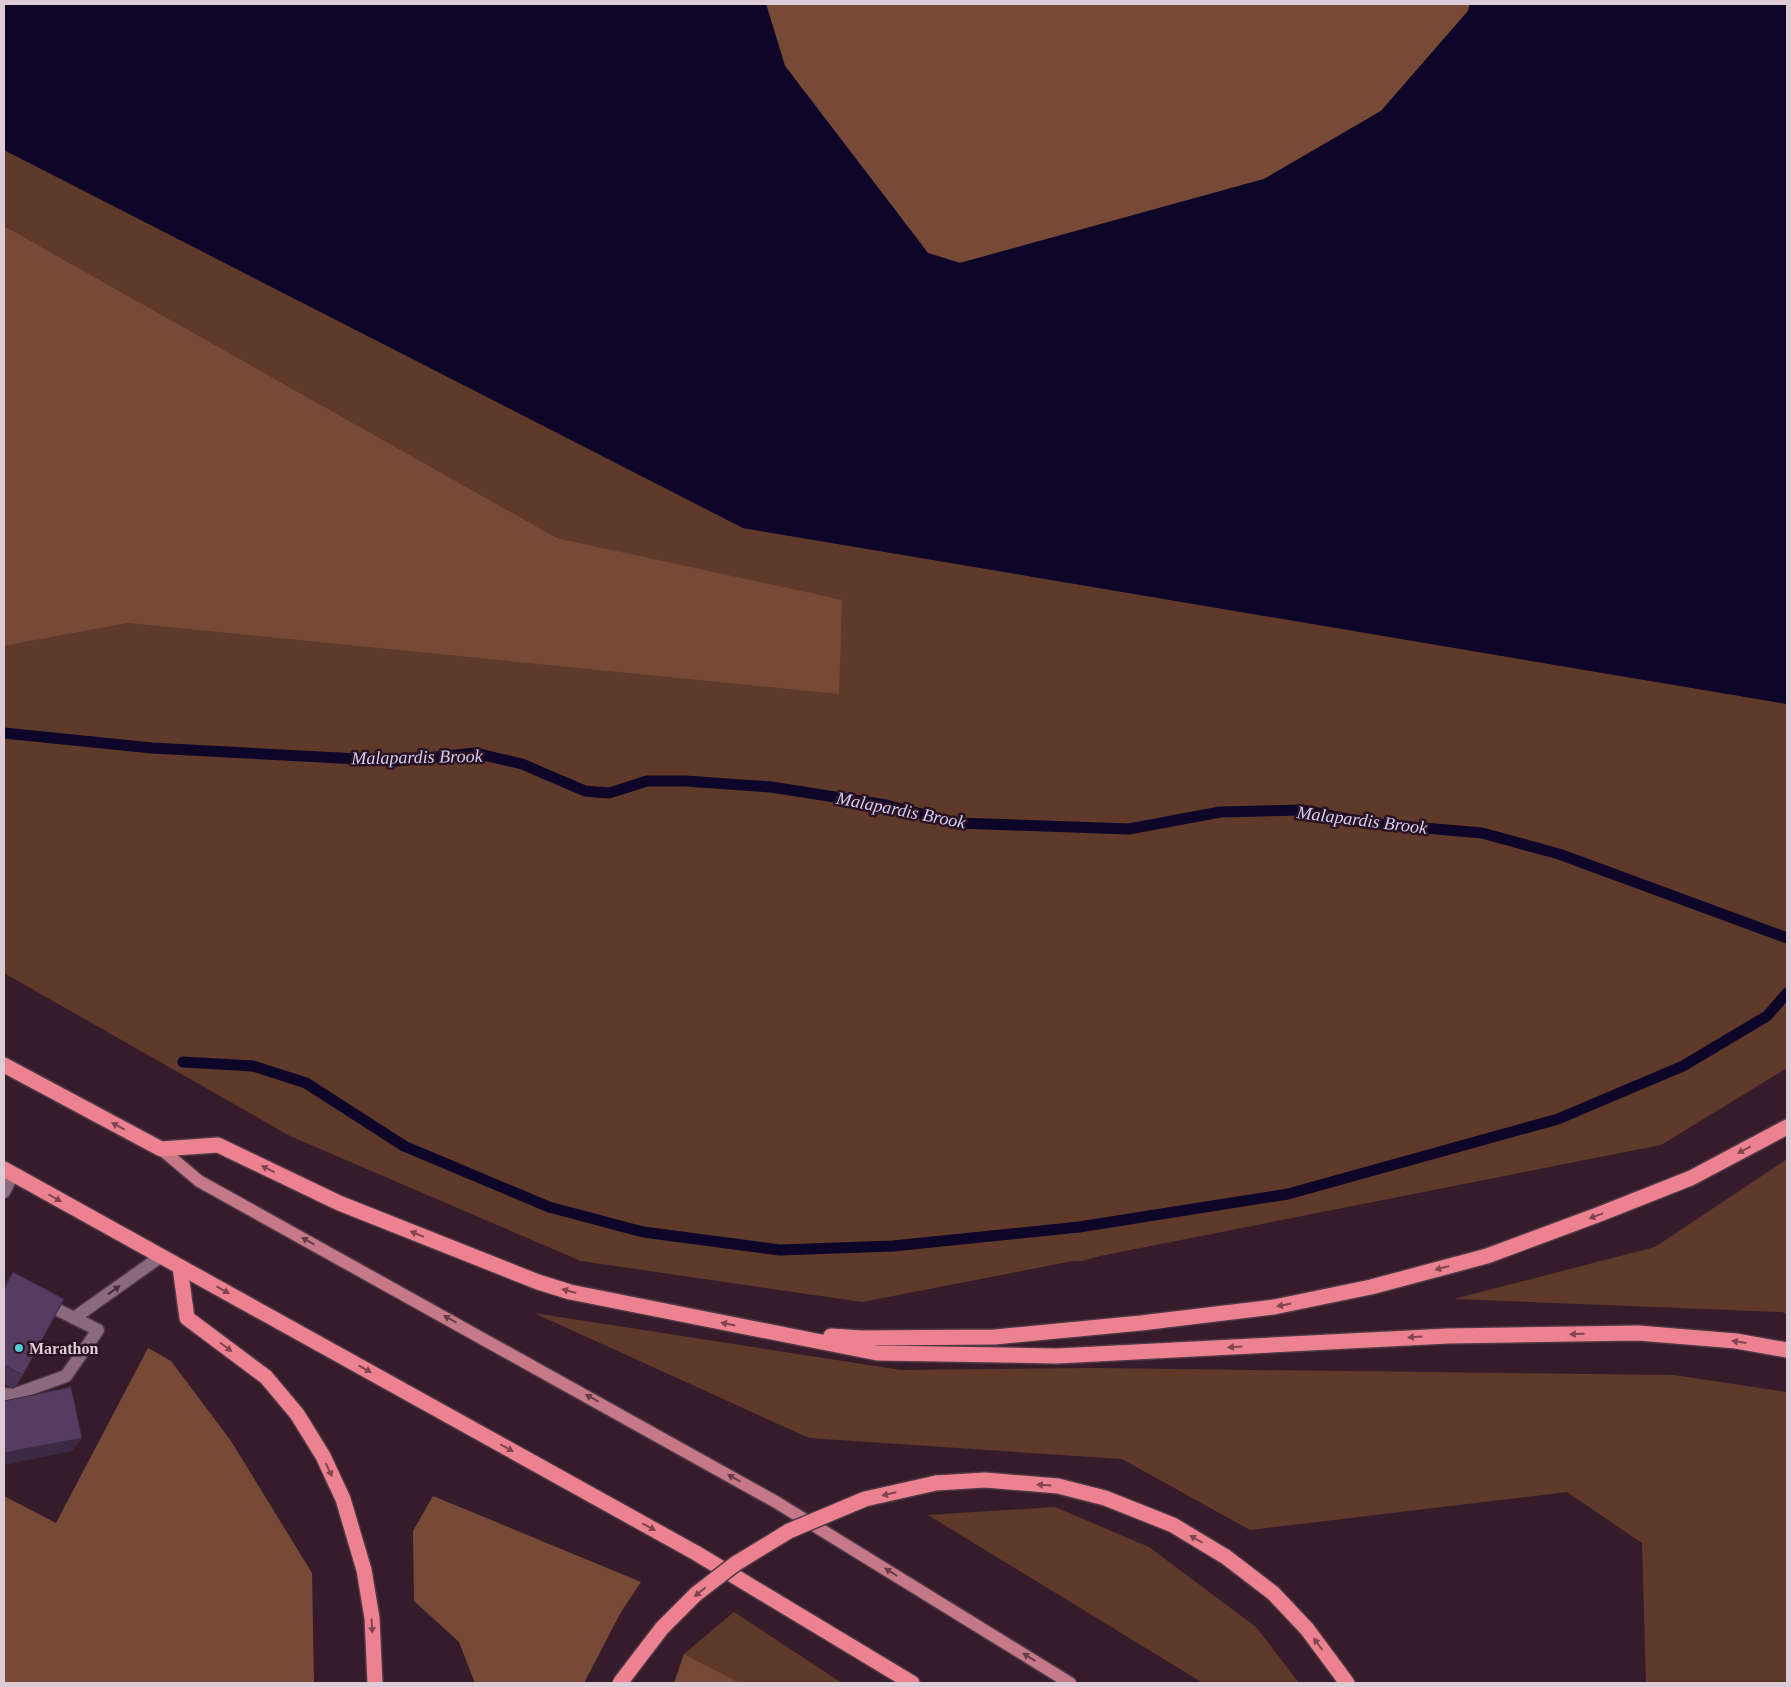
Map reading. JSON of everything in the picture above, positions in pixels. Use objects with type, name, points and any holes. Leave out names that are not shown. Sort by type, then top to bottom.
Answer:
[{"type":"highway","points":[[4,1066],[160,1149],[218,1145],[339,1203],[538,1282],[570,1292],[878,1353],[1057,1356],[1448,1336],[1638,1333],[1736,1342],[1787,1350]]},
{"type":"highway","points":[[776,1333],[862,1338],[995,1337],[1274,1307],[1371,1287],[1487,1256],[1691,1178],[1787,1127]]},
{"type":"highway","points":[[8,1172],[696,1553],[912,1683]]},
{"type":"highway","points":[[180,1267],[188,1318],[266,1377],[297,1414],[323,1456],[343,1499],[364,1570],[372,1618],[375,1683]]},
{"type":"highway","points":[[620,1683],[662,1628],[696,1594],[735,1564],[789,1531],[865,1499],[936,1483],[985,1480],[1058,1486],[1105,1498],[1173,1525],[1226,1557],[1273,1593],[1307,1629],[1348,1683]]},
{"type":"main road","points":[[160,1149],[199,1181],[776,1502],[1070,1683]]},
{"type":"lane","points":[[4,1192],[8,1172]]},
{"type":"lane","points":[[74,1318],[160,1257]]},
{"type":"lane","points":[[4,1394],[13,1395],[66,1376],[98,1330],[30,1296]]},
{"type":"shaded area","points":[[4,4],[766,4],[785,66],[928,253],[960,263],[1264,179],[1381,111],[1468,11],[1470,4],[1787,4],[1787,704],[743,528],[4,150]]},
{"type":"shaded area","points":[[766,4],[1470,4],[1468,11],[1381,111],[1264,179],[960,263],[928,253],[785,66]]},
{"type":"shaded area","points":[[4,150],[743,528],[1787,704],[1787,1068],[1661,1145],[1082,1261],[1073,1261],[862,1302],[581,1261],[290,1136],[4,973],[4,646],[129,623],[842,601],[557,538],[6,227],[4,224]]},
{"type":"shaded area","points":[[4,224],[6,227],[557,538],[842,600],[839,694],[129,623],[4,646]]},
{"type":"shaded area","points":[[1787,1159],[1787,1314],[1782,1312],[1454,1299],[1655,1247]]},
{"type":"shaded area","points":[[534,1313],[901,1370],[1095,1368],[1674,1375],[1787,1392],[1787,1683],[1646,1683],[1642,1543],[1567,1492],[1250,1530],[1122,1459],[809,1438]]},
{"type":"shaded area","points":[[148,1348],[171,1361],[231,1441],[312,1573],[314,1683],[4,1683],[4,1496],[56,1523]]},
{"type":"shaded area","points":[[433,1496],[641,1582],[621,1612],[584,1683],[475,1683],[459,1642],[414,1601],[413,1531]]},
{"type":"shaded area","points":[[1055,1507],[1149,1547],[1256,1627],[1299,1683],[1203,1683],[928,1515]]},
{"type":"shaded area","points":[[734,1612],[842,1683],[740,1683],[684,1654]]},
{"type":"shaded area","points":[[684,1654],[740,1683],[674,1683]]},
{"type":"building","name":"Marathon","points":[[13,1272],[64,1299],[23,1375],[4,1365],[4,1289]]},
{"type":"building","points":[[71,1387],[82,1438],[4,1453],[4,1401]]},
{"type":"waterway","name":"Malapardis Brook","points":[[4,733],[152,748],[396,761],[475,753],[522,764],[585,791],[609,793],[647,781],[685,781],[771,787],[886,805],[957,823],[1129,829],[1220,812],[1302,810],[1367,823],[1482,833],[1559,854],[1787,938]]},
{"type":"waterway","points":[[183,1062],[253,1066],[306,1083],[404,1146],[549,1207],[643,1232],[780,1250],[893,1246],[1079,1227],[1288,1194],[1558,1119],[1683,1066],[1767,1016],[1787,993]]},
{"type":"place","name":"Marathon","points":[[19,1348]]}]
